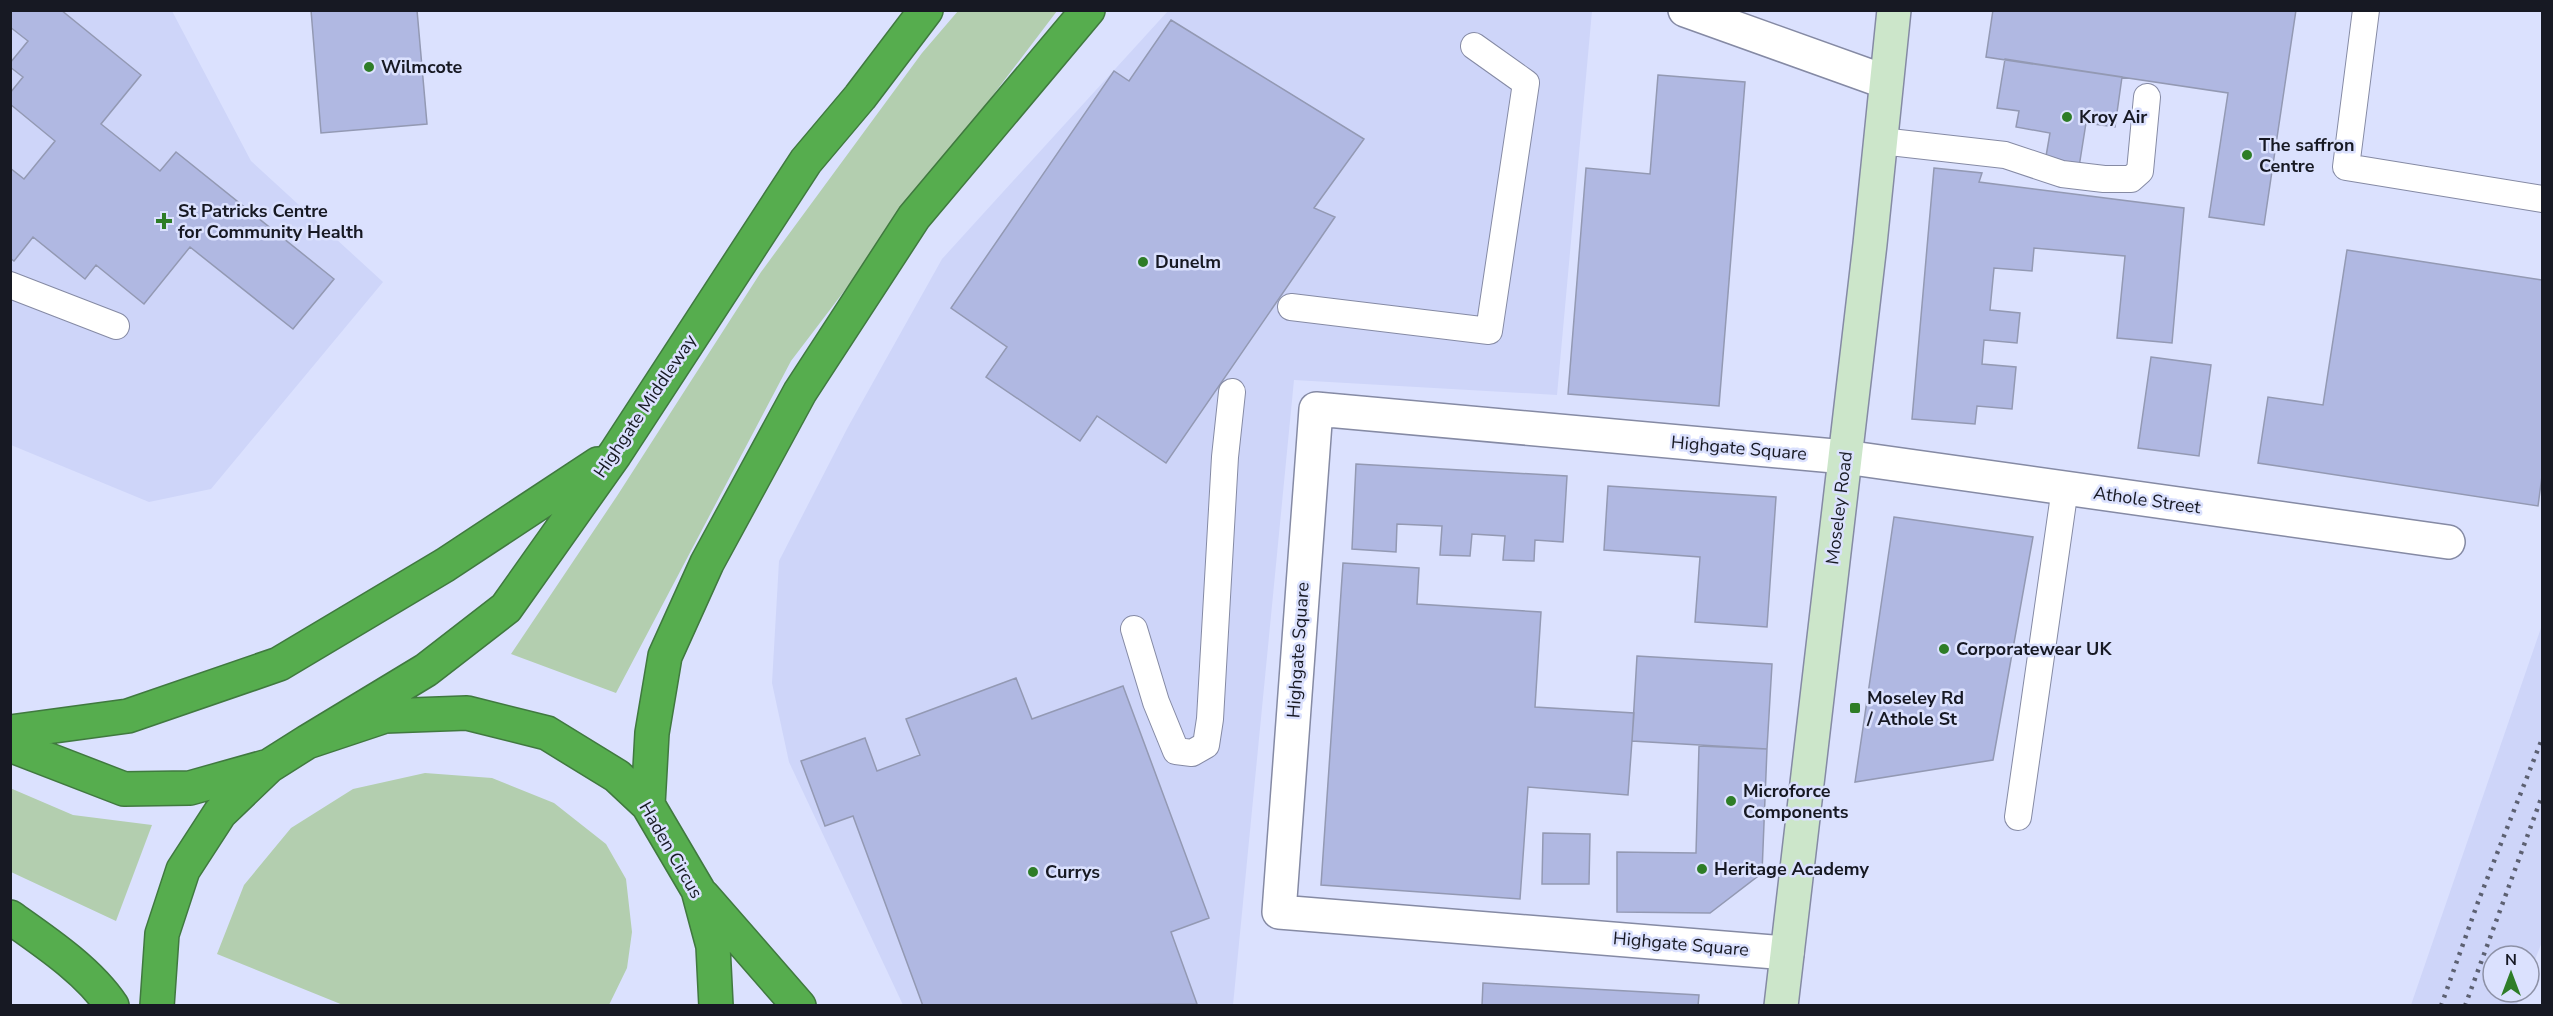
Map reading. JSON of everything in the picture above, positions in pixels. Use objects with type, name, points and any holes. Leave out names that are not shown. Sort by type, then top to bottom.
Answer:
[{"type":"highway","name":"Highgate Middleway","points":[[307,742],[426,670],[506,608],[615,454],[806,161],[860,97],[926,10]]},
{"type":"highway","points":[[648,805],[652,733],[665,656],[707,563],[800,392],[914,217],[1088,10]]},
{"type":"highway","points":[[10,732],[128,716],[279,664],[445,565],[615,454]]},
{"type":"highway","name":"Haden Circus","points":[[157,1005],[162,934],[183,870],[220,813],[269,766],[307,742],[385,716],[467,713],[547,733],[617,776],[648,805],[698,890],[713,946],[716,1005]]},
{"type":"highway","points":[[10,745],[124,789],[190,788],[269,766]]},
{"type":"highway","points":[[698,890],[799,1005]]},
{"type":"highway","points":[[10,916],[49,944],[103,992],[112,1005]]},
{"type":"street","points":[[1685,10],[1886,82]]},
{"type":"street","name":"Moseley Road","points":[[1781,1005],[1845,458],[1894,10]]},
{"type":"street","name":"Highgate Square","points":[[1787,953],[1279,912],[1316,409],[1845,458]]},
{"type":"street","name":"Athole Street","points":[[1845,458],[2448,542]]},
{"type":"lane","points":[[2366,10],[2346,167],[2542,199]]},
{"type":"lane","points":[[1291,308],[1489,331],[1526,83],[1474,46]]},
{"type":"lane","points":[[1881,141],[2005,155],[2062,174],[2104,179],[2131,179],[2140,171],[2147,98]]},
{"type":"lane","points":[[10,285],[116,326]]},
{"type":"lane","points":[[1134,629],[1165,726],[1176,751],[1192,753],[1206,745],[1210,719],[1225,457],[1232,392]]},
{"type":"lane","points":[[2018,817],[2065,488]]},
{"type":"shaded area","name":"St Patricks Centre for Community Health","points":[[10,11],[172,11],[251,161],[383,282],[211,489],[149,502],[11,445]]},
{"type":"shaded area","points":[[1168,11],[1592,11],[1557,395],[1294,380],[1233,1005],[903,1005],[789,762],[772,683],[779,561],[848,427],[942,259]]},
{"type":"shaded area","points":[[2542,625],[2542,942],[2541,945],[2481,944],[2481,1004],[2517,1005],[2411,1005]]},
{"type":"green space","points":[[958,11],[1057,11],[791,361],[616,693],[511,654],[617,496],[761,272],[922,53]]},
{"type":"green space","points":[[425,773],[492,778],[554,803],[606,844],[626,879],[632,932],[627,968],[609,1005],[343,1005],[217,954],[244,885],[291,828],[353,789]]},
{"type":"green space","points":[[10,788],[73,815],[152,825],[116,921],[11,872]]},
{"type":"building","points":[[10,10],[61,10],[141,75],[101,124],[160,171],[176,152],[334,279],[293,329],[190,247],[144,304],[96,265],[85,279],[33,237],[14,261],[10,258],[10,168],[24,179],[55,141],[10,104],[10,93],[23,77],[10,67],[10,63],[28,41],[10,27]]},
{"type":"building","name":"Wilmcote","points":[[311,10],[417,10],[427,124],[321,133]]},
{"type":"building","name":"The saffron Centre","points":[[1993,10],[2296,10],[2264,225],[2209,217],[2228,93],[1986,57]]},
{"type":"building","name":"Dunelm","points":[[1171,20],[1364,139],[1314,208],[1335,217],[1166,463],[1097,416],[1080,441],[986,377],[1007,347],[951,308],[1114,71],[1129,81]]},
{"type":"building","name":"Kroy Air","points":[[2005,59],[2122,77],[2115,127],[2086,123],[2079,167],[2045,162],[2050,133],[2016,127],[2019,111],[1997,108]]},
{"type":"building","points":[[1658,75],[1745,82],[1719,406],[1568,394],[1586,168],[1650,174]]},
{"type":"building","points":[[1934,168],[1982,173],[1979,182],[2184,208],[2172,343],[2117,338],[2125,256],[2034,248],[2032,271],[1994,268],[1990,310],[2020,313],[2017,343],[1984,340],[1982,364],[2016,367],[2012,409],[1977,406],[1975,424],[1912,419]]},
{"type":"building","points":[[2347,250],[2542,280],[2542,476],[2538,506],[2258,463],[2268,397],[2323,405]]},
{"type":"building","points":[[2151,357],[2211,365],[2199,456],[2138,448]]},
{"type":"building","points":[[1356,464],[1567,476],[1563,542],[1535,540],[1534,561],[1503,560],[1505,536],[1472,534],[1470,556],[1440,555],[1442,526],[1397,524],[1396,552],[1352,549]]},
{"type":"building","points":[[1608,486],[1776,497],[1767,627],[1695,622],[1700,557],[1604,550]]},
{"type":"building","name":"Corporatewear UK","points":[[1894,517],[2033,537],[1993,760],[1855,782]]},
{"type":"building","points":[[1343,563],[1419,568],[1417,604],[1541,612],[1535,707],[1634,713],[1628,795],[1528,787],[1520,899],[1321,885]]},
{"type":"building","points":[[1637,656],[1772,664],[1767,749],[1632,741]]},
{"type":"building","name":"Currys","points":[[1016,678],[1032,719],[1123,686],[1209,918],[1171,932],[1197,1004],[923,1006],[853,816],[825,826],[801,761],[865,738],[877,771],[920,755],[906,719]]},
{"type":"building","name":"Microforce Components","points":[[1699,746],[1767,749],[1762,873],[1710,913],[1617,912],[1617,852],[1696,853]]},
{"type":"building","points":[[1543,833],[1590,834],[1589,884],[1542,884]]},
{"type":"building","points":[[1483,983],[1699,995],[1698,1006],[1482,1006]]},
{"type":"railway","points":[[2441,1006],[2478,902],[2542,739]]},
{"type":"railway","points":[[2465,1006],[2542,796]]},
{"type":"place","name":"Wilmcote","points":[[369,67]]},
{"type":"place","name":"Kroy Air","points":[[2067,117]]},
{"type":"place","name":"The saffron Centre","points":[[2247,155]]},
{"type":"place","name":"St Patricks Centre for Community Health","points":[[164,221]]},
{"type":"place","name":"Dunelm","points":[[1143,262]]},
{"type":"place","name":"Corporatewear UK","points":[[1944,649]]},
{"type":"place","name":"Moseley Rd / Athole St","points":[[1855,708]]},
{"type":"place","name":"Microforce Components","points":[[1731,801]]},
{"type":"place","name":"Heritage Academy","points":[[1702,869]]},
{"type":"place","name":"Currys","points":[[1033,872]]}]
